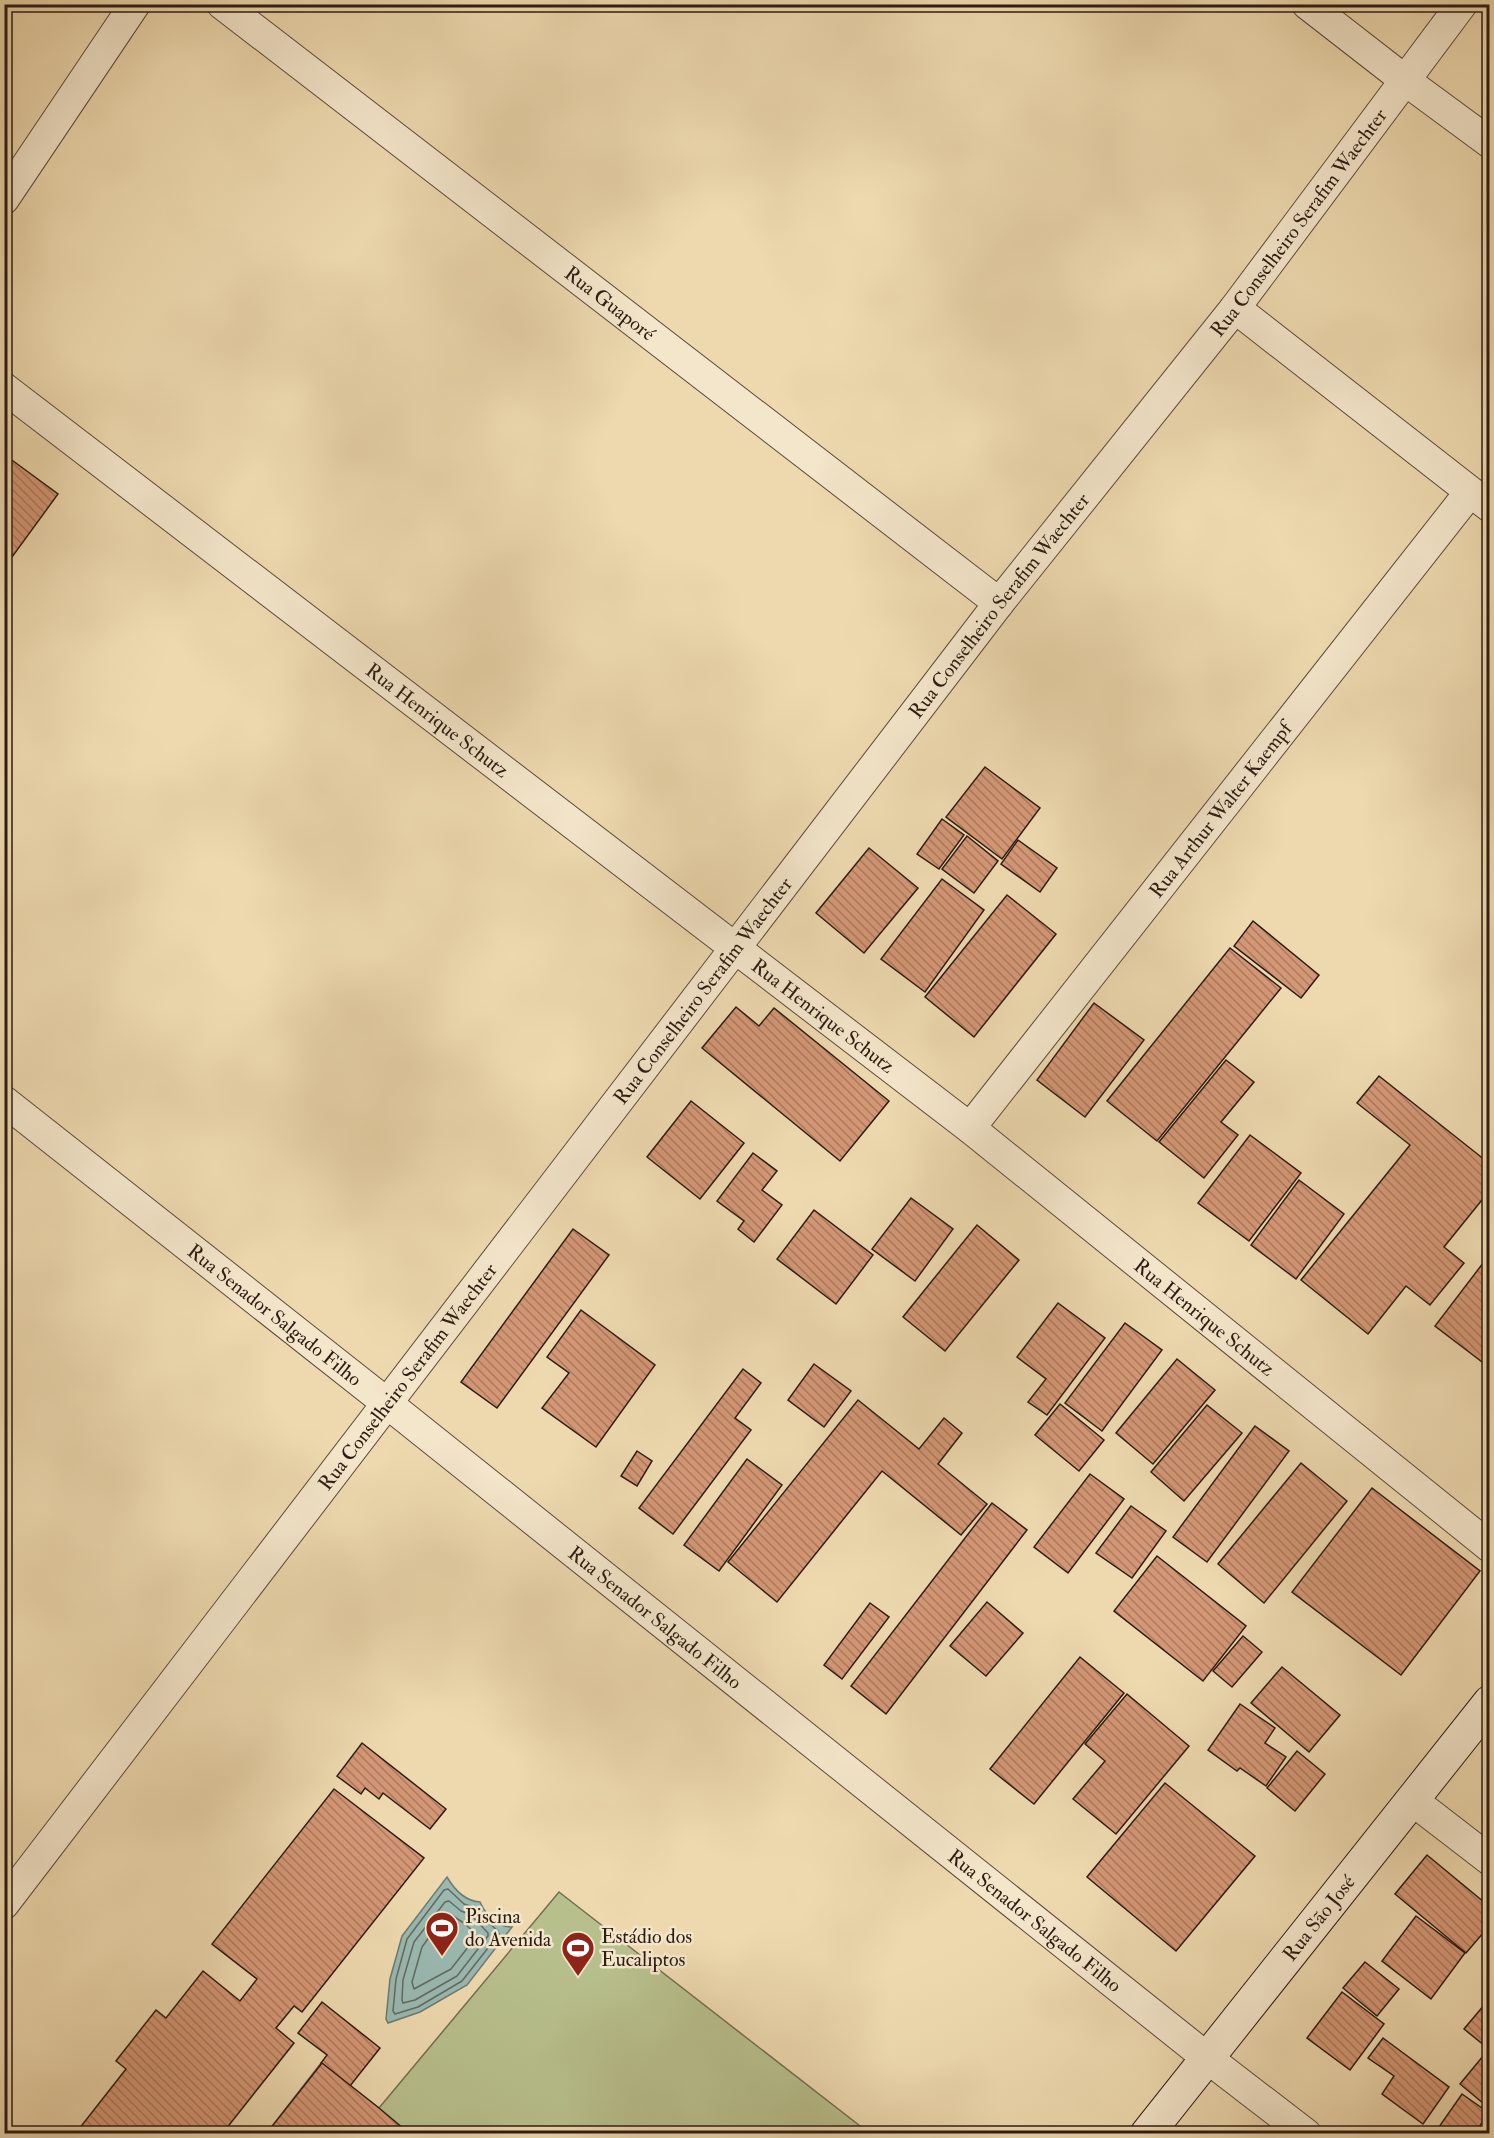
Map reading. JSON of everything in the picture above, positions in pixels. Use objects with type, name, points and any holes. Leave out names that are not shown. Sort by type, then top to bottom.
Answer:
[{"type":"main road","name":"Rua São José","points":[[1147,2133],[1490,1702]]},
{"type":"street","points":[[4,199],[135,4]]},
{"type":"street","name":"Rua Guaporé","points":[[222,4],[999,603]]},
{"type":"street","points":[[1307,4],[1490,143]]},
{"type":"street","name":"Rua Conselheiro Serafim Waechter","points":[[4,1904],[999,603],[1235,308],[1462,4]]},
{"type":"street","points":[[1235,308],[1480,500]]},
{"type":"street","name":"Rua Henrique Schutz","points":[[4,388],[970,1128],[1490,1547]]},
{"type":"street","name":"Rua Arthur Walter Kaempf","points":[[970,1128],[1480,500]]},
{"type":"street","name":"Rua Senador Salgado Filho","points":[[4,1101],[388,1404],[1206,2057],[1306,2133]]},
{"type":"street","points":[[1412,1800],[1490,1860]]},
{"type":"green space","name":"Estádio dos Eucaliptos","points":[[559,1892],[869,2133],[266,2134],[321,2063],[379,2108]]},
{"type":"water","name":"Piscina do Avenida","points":[[447,1877],[460,1894],[480,1902],[493,1919],[502,1925],[512,1927],[467,1985],[420,2012],[388,2023],[386,2019],[390,1979],[402,1936]]},
{"type":"building","points":[[4,456],[58,494],[4,568]]},
{"type":"building","points":[[985,767],[1040,808],[1002,859],[946,817]]},
{"type":"building","points":[[942,819],[964,835],[939,869],[917,854]]},
{"type":"building","points":[[967,836],[998,861],[974,893],[942,869]]},
{"type":"building","points":[[1018,840],[1057,868],[1040,892],[1001,864]]},
{"type":"building","points":[[869,848],[918,888],[864,953],[816,913]]},
{"type":"building","points":[[942,879],[984,910],[925,992],[881,959]]},
{"type":"building","points":[[1007,895],[1056,934],[974,1037],[925,997]]},
{"type":"building","points":[[1253,921],[1319,975],[1301,998],[1234,946]]},
{"type":"building","points":[[1230,948],[1281,988],[1157,1141],[1107,1101]]},
{"type":"building","points":[[1094,1003],[1144,1040],[1085,1117],[1037,1080]]},
{"type":"building","points":[[736,1007],[759,1026],[774,1008],[889,1101],[840,1161],[702,1048]]},
{"type":"building","points":[[1226,1060],[1254,1082],[1221,1122],[1238,1135],[1204,1178],[1159,1142]]},
{"type":"building","points":[[1379,1076],[1490,1164],[1490,1190],[1444,1247],[1464,1263],[1430,1305],[1406,1286],[1368,1334],[1301,1280],[1410,1145],[1357,1103]]},
{"type":"building","points":[[691,1101],[744,1143],[700,1199],[647,1157]]},
{"type":"building","points":[[1250,1135],[1301,1173],[1249,1241],[1198,1203]]},
{"type":"building","points":[[753,1153],[777,1171],[762,1190],[782,1205],[754,1242],[738,1229],[744,1221],[717,1201]]},
{"type":"building","points":[[1299,1180],[1344,1214],[1296,1279],[1251,1245]]},
{"type":"building","points":[[911,1198],[953,1229],[915,1281],[872,1249]]},
{"type":"building","points":[[814,1210],[873,1255],[836,1304],[777,1259]]},
{"type":"building","points":[[977,1225],[1019,1260],[945,1351],[903,1317]]},
{"type":"building","points":[[573,1229],[609,1255],[497,1408],[461,1382]]},
{"type":"building","points":[[1490,1254],[1490,1368],[1435,1326]]},
{"type":"building","points":[[1058,1303],[1105,1338],[1047,1415],[1028,1402],[1046,1379],[1017,1357]]},
{"type":"building","points":[[581,1310],[655,1365],[596,1447],[542,1408],[569,1373],[547,1357]]},
{"type":"building","points":[[1125,1323],[1162,1350],[1102,1431],[1065,1403]]},
{"type":"building","points":[[1177,1359],[1215,1390],[1153,1464],[1116,1433]]},
{"type":"building","points":[[814,1364],[851,1391],[824,1427],[788,1400]]},
{"type":"building","points":[[743,1369],[761,1383],[735,1418],[751,1430],[673,1534],[639,1508]]},
{"type":"building","points":[[858,1400],[919,1449],[944,1418],[962,1433],[938,1464],[987,1504],[961,1535],[882,1471],[777,1602],[728,1562]]},
{"type":"building","points":[[1060,1404],[1104,1440],[1079,1471],[1035,1435]]},
{"type":"building","points":[[1207,1405],[1242,1433],[1184,1501],[1151,1472]]},
{"type":"building","points":[[1255,1426],[1289,1451],[1207,1562],[1173,1537]]},
{"type":"building","points":[[637,1451],[652,1461],[637,1486],[621,1476]]},
{"type":"building","points":[[747,1459],[782,1485],[719,1571],[684,1545]]},
{"type":"building","points":[[1301,1463],[1347,1501],[1264,1603],[1218,1564]]},
{"type":"building","points":[[1090,1474],[1124,1499],[1068,1573],[1034,1547]]},
{"type":"building","points":[[1372,1488],[1480,1571],[1401,1675],[1292,1592]]},
{"type":"building","points":[[992,1503],[1027,1530],[886,1714],[851,1686]]},
{"type":"building","points":[[1131,1506],[1166,1531],[1132,1578],[1096,1553]]},
{"type":"building","points":[[1157,1556],[1246,1626],[1203,1681],[1114,1611]]},
{"type":"building","points":[[987,1602],[1023,1633],[986,1676],[950,1646]]},
{"type":"building","points":[[870,1603],[889,1617],[842,1679],[824,1665]]},
{"type":"building","points":[[1243,1636],[1262,1652],[1232,1687],[1213,1671]]},
{"type":"building","points":[[1080,1657],[1124,1693],[1034,1804],[990,1769]]},
{"type":"building","points":[[1282,1667],[1340,1715],[1309,1752],[1251,1703]]},
{"type":"building","points":[[1127,1694],[1189,1746],[1116,1834],[1073,1799],[1105,1761],[1085,1744]]},
{"type":"building","points":[[1240,1704],[1275,1728],[1265,1743],[1286,1757],[1266,1786],[1240,1768],[1237,1771],[1208,1750]]},
{"type":"building","points":[[362,1743],[446,1809],[430,1829],[383,1793],[379,1799],[365,1788],[361,1794],[337,1776]]},
{"type":"building","points":[[1297,1751],[1325,1774],[1295,1811],[1267,1788]]},
{"type":"building","points":[[1165,1783],[1255,1856],[1176,1951],[1087,1877]]},
{"type":"building","points":[[334,1789],[424,1858],[302,2012],[294,2006],[276,2028],[294,2043],[222,2134],[75,2134],[126,2069],[116,2061],[156,2010],[166,2018],[203,1971],[240,2001],[257,1979],[212,1944]]},
{"type":"building","points":[[1427,1855],[1490,1907],[1490,1925],[1466,1953],[1395,1894]]},
{"type":"building","points":[[1416,1916],[1465,1953],[1431,1999],[1382,1961]]},
{"type":"building","points":[[1365,1962],[1399,1989],[1377,2016],[1343,1988]]},
{"type":"building","points":[[1342,1992],[1384,2024],[1350,2070],[1307,2038]]},
{"type":"building","points":[[1490,1998],[1490,2041],[1485,2046],[1464,2029]]},
{"type":"building","points":[[322,2002],[380,2048],[350,2086],[321,2063],[327,2055],[298,2033]]},
{"type":"building","points":[[1383,2038],[1449,2087],[1423,2124],[1382,2094],[1394,2076],[1368,2058]]},
{"type":"building","points":[[1488,2050],[1490,2052],[1490,2109],[1460,2084]]},
{"type":"building","points":[[322,2063],[379,2108],[410,2134],[266,2134]]},
{"type":"building","points":[[1462,2094],[1489,2113],[1474,2134],[1434,2134]]},
{"type":"place","name":"Piscina do Avenida","points":[[442,1957]]},
{"type":"place","name":"Estádio dos Eucaliptos","points":[[578,1977]]}]
